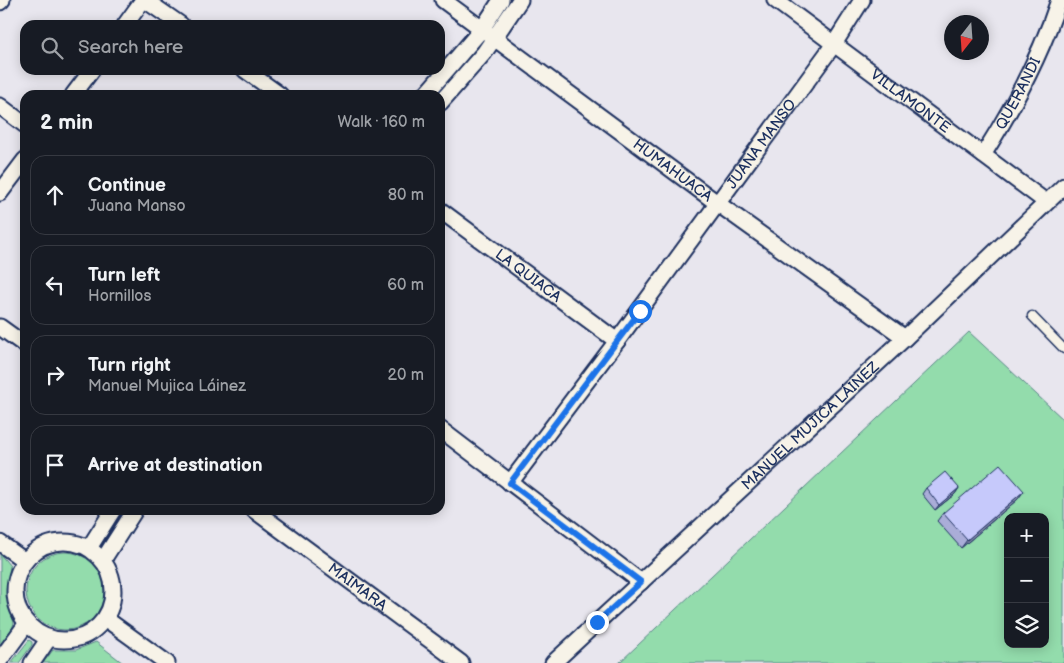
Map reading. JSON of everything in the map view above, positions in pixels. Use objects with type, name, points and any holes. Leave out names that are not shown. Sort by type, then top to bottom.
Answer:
[{"type":"street","points":[[129,20],[144,0],[174,20]]},
{"type":"street","name":"HUMAHUACA","points":[[443,0],[717,203],[905,338]]},
{"type":"street","points":[[445,72],[482,29],[501,0]]},
{"type":"street","points":[[445,97],[495,39],[520,0]]},
{"type":"street","name":"VILLAMONTE","points":[[775,0],[1046,202]]},
{"type":"street","name":"JUANA MANSO","points":[[510,483],[618,341],[834,44],[862,0]]},
{"type":"street","name":"QUERANDI","points":[[983,155],[1026,82],[1059,0]]},
{"type":"street","points":[[77,90],[88,75]]},
{"type":"street","points":[[252,75],[273,90]]},
{"type":"street","points":[[429,90],[442,75]]},
{"type":"street","points":[[0,106],[20,121]]},
{"type":"street","points":[[0,193],[20,167]]},
{"type":"street","name":"MANUEL MUJICA LÁINEZ","points":[[553,663],[905,338],[1064,186]]},
{"type":"street","name":"LA QUIACA","points":[[445,214],[618,341]]},
{"type":"street","points":[[0,327],[20,341]]},
{"type":"street","points":[[445,433],[641,582]]},
{"type":"street","points":[[89,548],[110,515]]},
{"type":"street","points":[[103,560],[132,515]]},
{"type":"street","name":"MAIMARA","points":[[261,515],[461,663]]},
{"type":"street","points":[[61,542],[76,543],[89,548],[103,560],[110,571],[114,596],[106,619],[94,630],[81,638],[60,640],[49,638],[27,623],[19,612],[15,586],[18,573],[25,561],[35,551],[47,544],[61,542]]},
{"type":"street","points":[[0,543],[25,561]]},
{"type":"street","points":[[106,619],[167,663]]},
{"type":"street","points":[[0,660],[27,623]]},
{"type":"street","points":[[32,663],[49,638]]},
{"type":"lane","points":[[1032,316],[1064,349]]},
{"type":"green space","points":[[969,332],[1064,420],[1064,663],[619,663]]},
{"type":"green space","points":[[65,552],[80,555],[93,563],[101,576],[104,591],[101,606],[93,619],[80,627],[65,630],[50,627],[37,619],[29,606],[26,591],[29,576],[37,563],[50,555]]},
{"type":"green space","points":[[0,554],[10,566],[6,595],[14,623],[12,629],[0,645]]},
{"type":"green space","points":[[29,640],[32,642],[32,645],[19,663],[11,663]]},
{"type":"green space","points":[[96,642],[123,663],[43,663],[53,650],[76,650]]},
{"type":"building","points":[[1000,464],[1024,491],[967,540],[943,513]]},
{"type":"building","points":[[945,472],[959,488],[939,505],[926,488]]},
{"type":"route","points":[[597,622],[641,582],[510,483],[640,311]]}]
